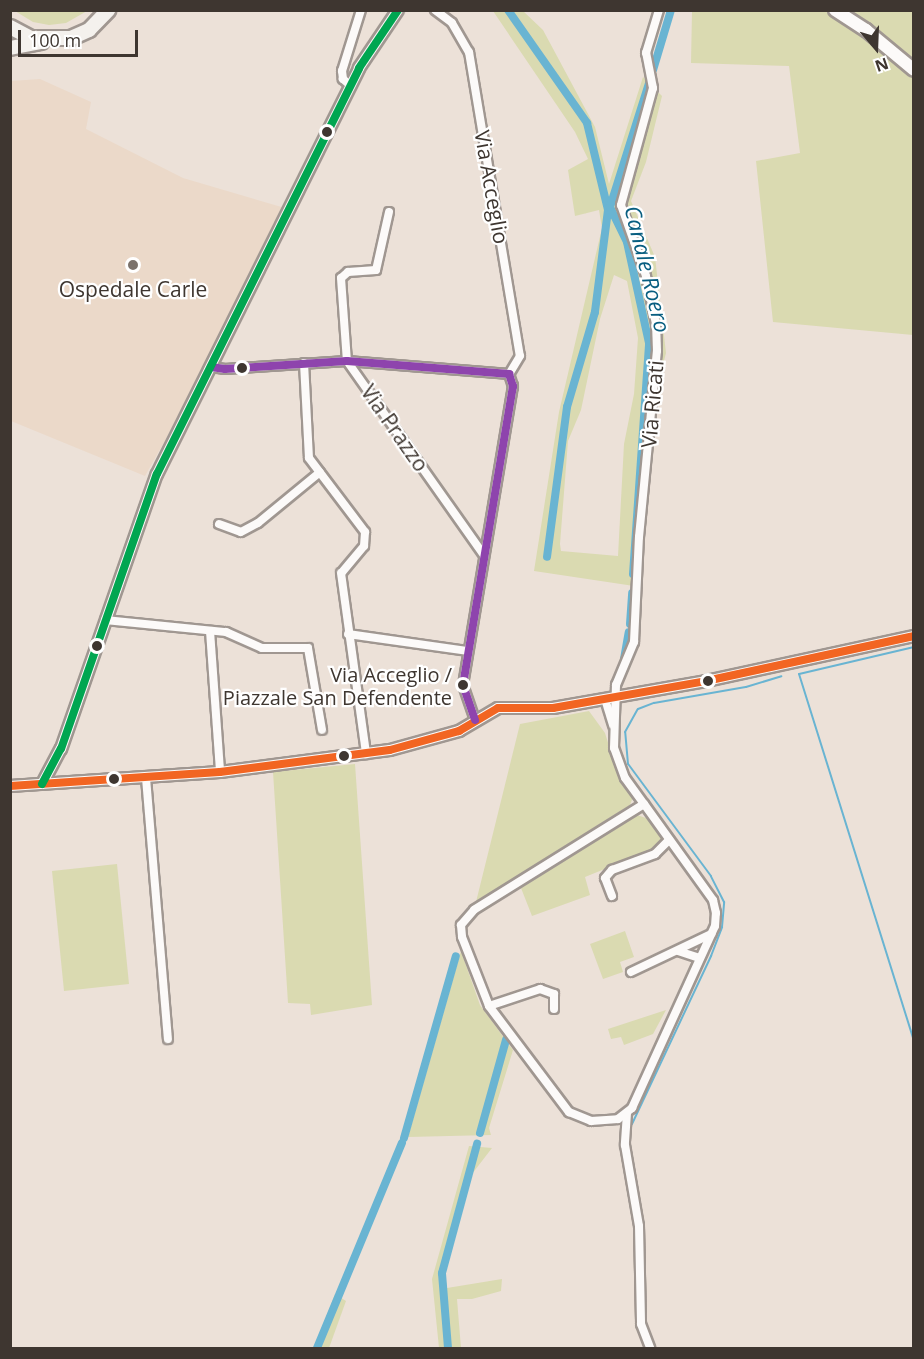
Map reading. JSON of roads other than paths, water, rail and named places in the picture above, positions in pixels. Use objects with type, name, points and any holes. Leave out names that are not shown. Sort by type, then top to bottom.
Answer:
[{"type":"main road","points":[[10,48],[51,41],[89,30],[108,10]]},
{"type":"main road","points":[[835,10],[914,70]]},
{"type":"main road","points":[[10,27],[32,38],[51,41]]},
{"type":"street","points":[[351,86],[343,79],[342,71],[361,10]]},
{"type":"street","points":[[42,784],[61,749],[157,474],[351,86],[398,10]]},
{"type":"street","name":"Via Acceglio","points":[[435,10],[452,23],[469,52],[520,356],[509,374]]},
{"type":"street","name":"Via Ricati","points":[[613,725],[620,673],[634,642],[639,537],[657,351],[656,324],[646,276],[621,205],[653,88],[646,53],[658,10]]},
{"type":"street","points":[[347,361],[341,278],[348,272],[376,270],[389,212]]},
{"type":"street","points":[[211,367],[225,369],[347,361],[509,374],[513,386],[483,554],[463,685],[475,720]]},
{"type":"street","name":"Via Prazzo","points":[[347,361],[483,554]]},
{"type":"street","points":[[304,363],[309,458],[365,532],[364,546],[341,573],[366,754]]},
{"type":"street","points":[[219,524],[241,532],[258,524],[320,472]]},
{"type":"street","points":[[105,620],[226,632],[262,648],[308,648],[322,730]]},
{"type":"street","points":[[210,631],[220,772]]},
{"type":"street","points":[[348,634],[467,651]]},
{"type":"street","points":[[10,786],[220,772],[366,754],[448,735],[498,708],[553,708],[605,699],[791,666],[914,636]]},
{"type":"street","points":[[605,699],[613,725],[617,760],[644,804],[713,900],[717,913],[711,934],[627,1113],[626,1145],[639,1226],[640,1316],[650,1348]]},
{"type":"street","points":[[56,783],[61,749]]},
{"type":"street","points":[[146,778],[168,1039]]},
{"type":"street","points":[[627,1113],[599,1122],[569,1112],[489,1006],[462,937],[466,917],[644,804]]},
{"type":"street","points":[[612,896],[605,878],[612,870],[655,854],[669,840]]},
{"type":"street","points":[[632,972],[711,934]]},
{"type":"street","points":[[678,951],[700,958]]},
{"type":"street","points":[[489,1006],[540,989],[554,994],[554,1009]]},
{"type":"waterway","points":[[508,10],[587,123],[608,210],[595,312],[567,407],[547,557]]},
{"type":"waterway","name":"Canale Roero","points":[[653,70],[671,10]]},
{"type":"waterway","name":"Canale Roero","points":[[633,574],[649,343],[627,242],[610,207],[649,83]]},
{"type":"waterway","points":[[630,624],[632,593]]},
{"type":"waterway","points":[[624,659],[629,632]]},
{"type":"waterway","points":[[914,647],[799,674],[914,1041]]},
{"type":"waterway","points":[[632,1124],[711,956],[722,927],[724,902],[711,876],[628,764],[625,732],[638,709],[654,703],[746,687],[781,676]]},
{"type":"waterway","points":[[404,1138],[456,956]]},
{"type":"waterway","points":[[480,1133],[506,1040]]},
{"type":"waterway","points":[[317,1348],[402,1143]]},
{"type":"waterway","points":[[448,1348],[442,1273],[477,1144]]},
{"type":"place","name":"Ospedale Carle","points":[[133,265]]},
{"type":"place","name":"Via Acceglio / Piazzale San Defendente","points":[[463,685]]}]
